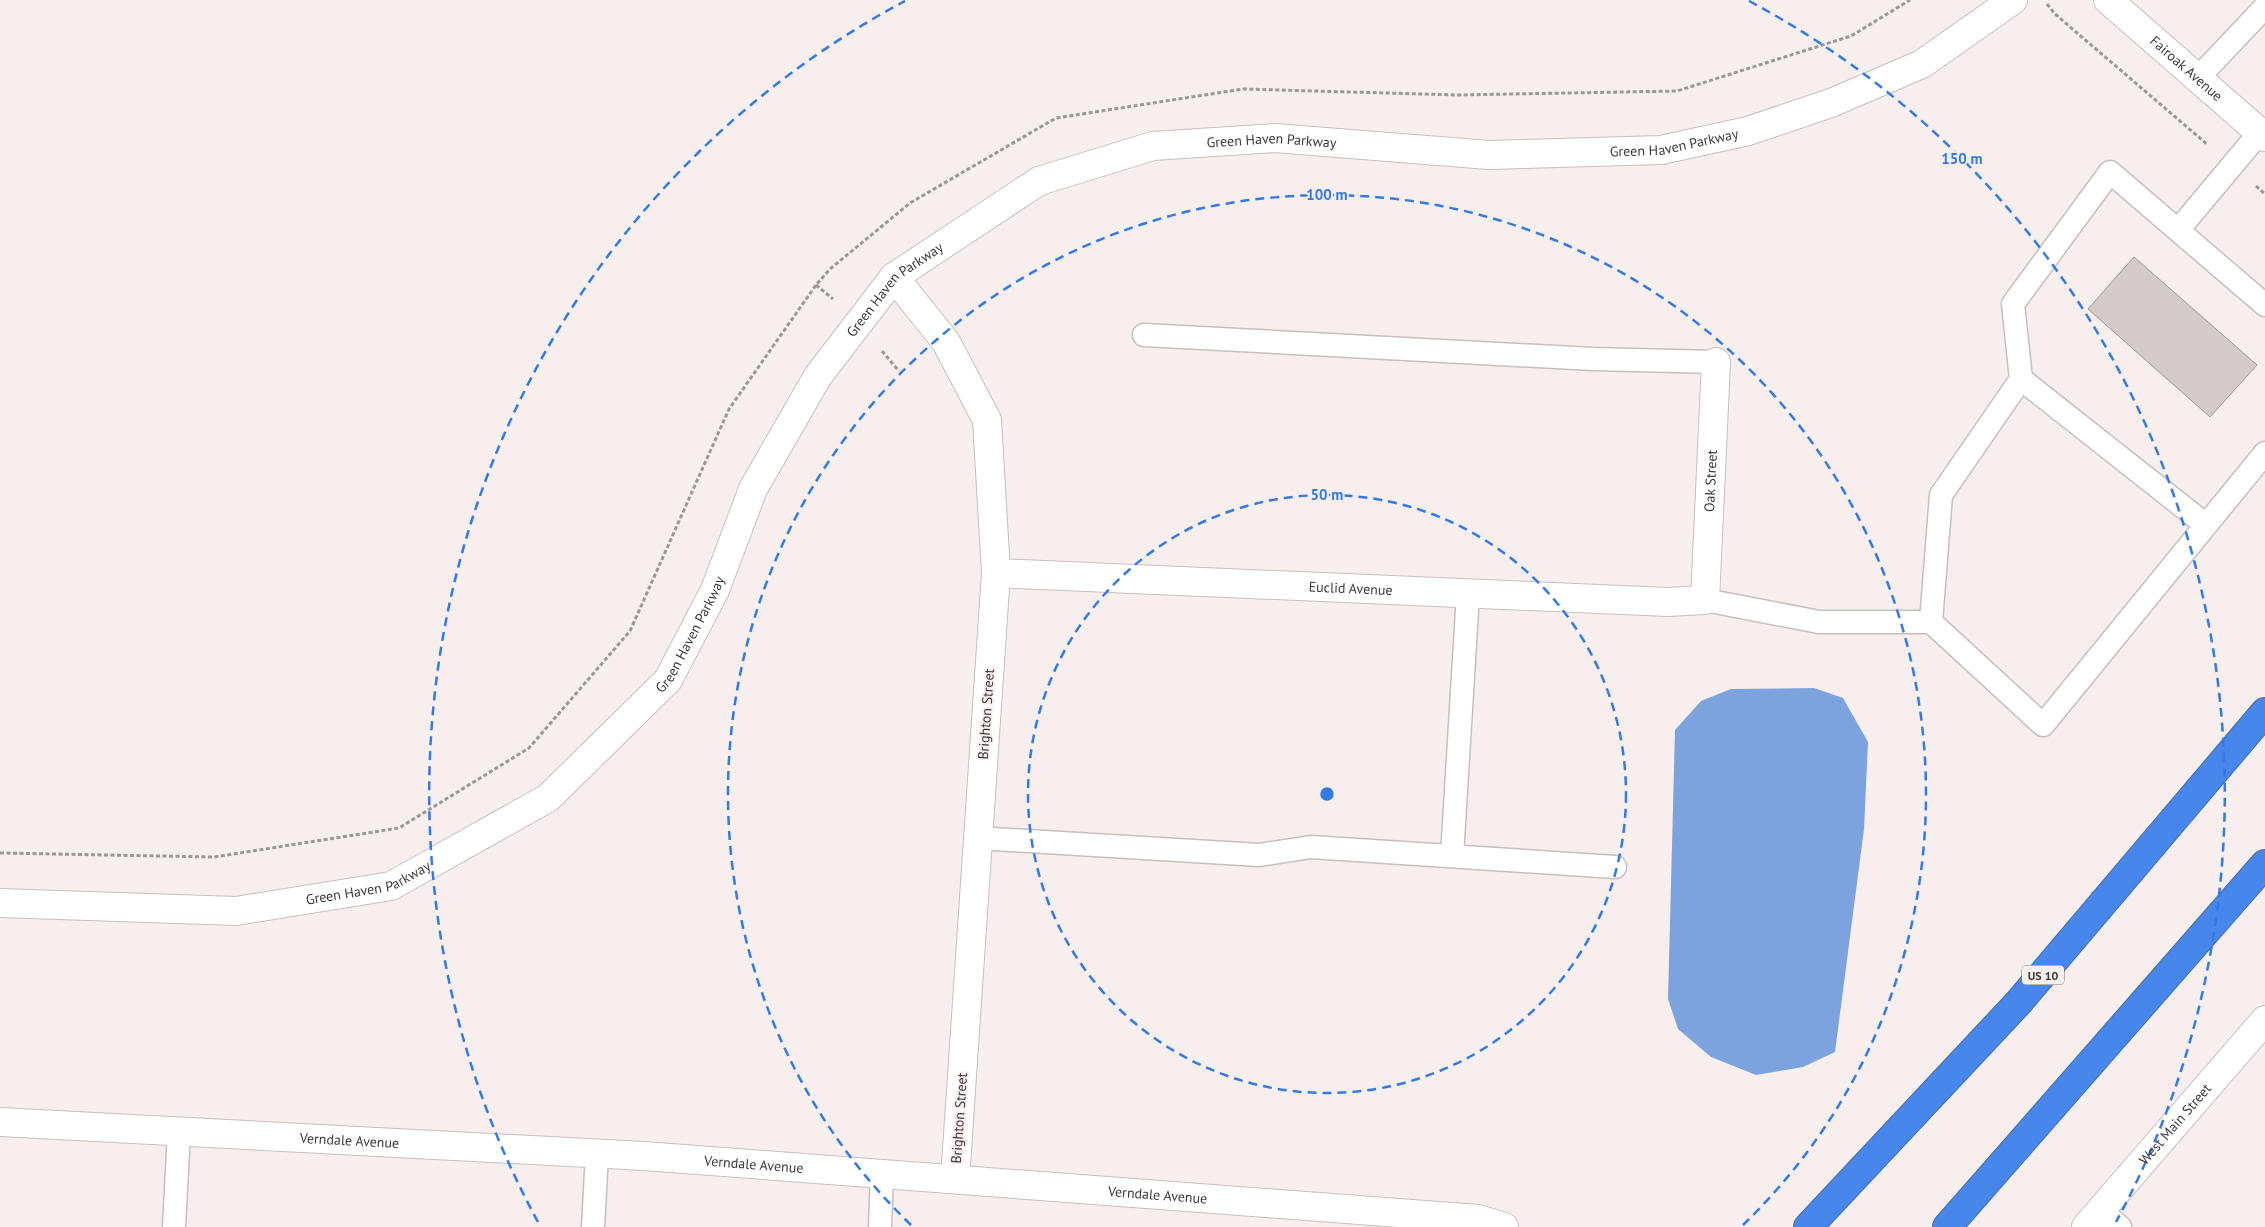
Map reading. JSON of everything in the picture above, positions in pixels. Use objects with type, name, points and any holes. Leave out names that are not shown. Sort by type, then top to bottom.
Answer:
[{"type":"highway","name":"US 10","points":[[1808,1227],[2019,1002],[2265,712]]},
{"type":"highway","points":[[1947,1227],[2265,864]]},
{"type":"street","name":"Green Haven Parkway","points":[[0,903],[236,911],[391,886],[548,798],[668,680],[715,590],[753,489],[818,376],[894,277],[1039,182],[1153,146],[1275,138],[1489,155],[1661,150],[1748,130],[1831,103],[1895,76],[1922,64],[2013,0]]},
{"type":"street","name":"Fairoak Avenue","points":[[2108,0],[2262,135]]},
{"type":"street","name":"Brighton Street","points":[[894,277],[946,342],[987,420],[996,573],[955,1179]]},
{"type":"street","name":"Oak Street","points":[[1705,600],[1716,362]]},
{"type":"street","name":"Euclid Avenue","points":[[996,573],[1668,602],[1705,600]]},
{"type":"street","name":"West Main Street","points":[[2102,1222],[2265,1020]]},
{"type":"street","name":"Verndale Avenue","points":[[0,1122],[597,1154],[955,1179],[1478,1220],[1504,1227]]},
{"type":"lane","points":[[2197,79],[2265,7]]},
{"type":"lane","points":[[2178,229],[2231,165],[2262,135]]},
{"type":"lane","points":[[1931,622],[1941,495],[2021,379],[2013,304],[2110,172],[2265,305]]},
{"type":"lane","points":[[1144,335],[1593,359],[1716,362]]},
{"type":"lane","points":[[2021,379],[2206,525]]},
{"type":"lane","points":[[1705,600],[1819,622],[1931,622],[2043,725],[2265,453]]},
{"type":"lane","points":[[1452,856],[1468,594]]},
{"type":"lane","points":[[978,838],[1258,855],[1311,847],[1614,867]]},
{"type":"lane","points":[[174,1227],[179,1132]]},
{"type":"lane","points":[[593,1227],[597,1154]]},
{"type":"lane","points":[[880,1227],[882,1174]]},
{"type":"path","points":[[0,853],[214,857],[399,828],[529,748],[630,631],[729,409],[816,285],[830,269],[910,202],[1056,118],[1243,90],[1458,95],[1677,91],[1851,36],[1910,0]]},
{"type":"path","points":[[2055,14],[2265,194]]},
{"type":"water","points":[[1814,688],[1843,698],[1868,742],[1864,829],[1835,1052],[1803,1067],[1756,1075],[1711,1057],[1678,1029],[1668,999],[1675,730],[1701,701],[1731,689]]},
{"type":"building","points":[[2134,257],[2257,365],[2210,417],[2088,309]]}]
